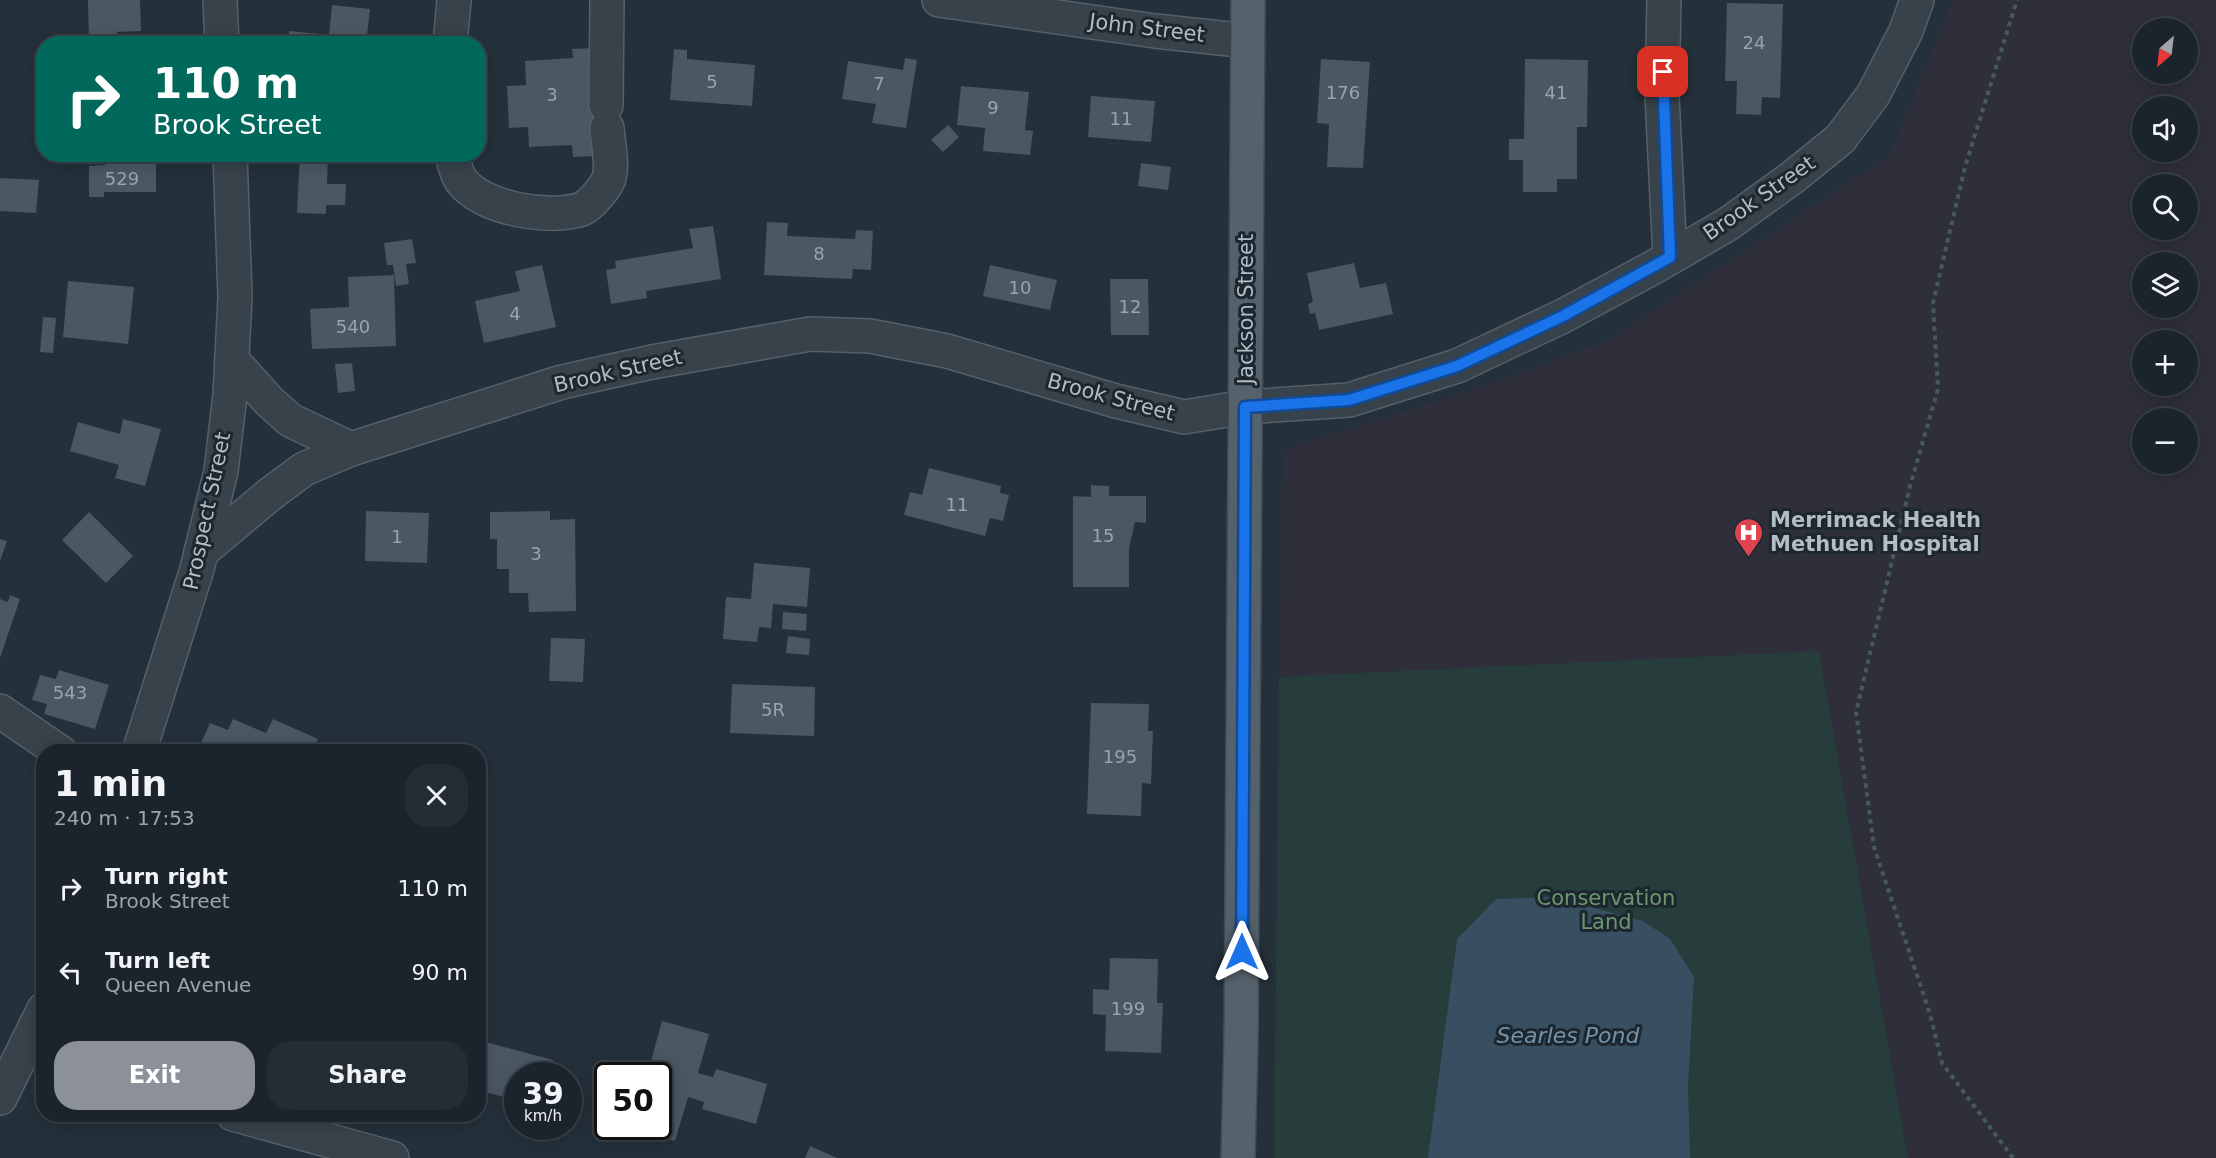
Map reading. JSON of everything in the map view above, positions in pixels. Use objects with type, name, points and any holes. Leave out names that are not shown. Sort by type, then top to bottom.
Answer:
[{"type":"main road","name":"Jackson Street","points":[[1238,1158],[1241,1041],[1248,0]]},
{"type":"street","points":[[220,0],[222,36]]},
{"type":"street","points":[[451,36],[454,0]]},
{"type":"street","points":[[453,162],[462,182],[477,194],[498,205],[542,214],[584,209],[602,190],[609,177],[606,117],[607,0]]},
{"type":"street","name":"John Street","points":[[939,0],[1155,31],[1248,40]]},
{"type":"street","points":[[1664,0],[1662,96],[1670,257]]},
{"type":"street","name":"Brook Street","points":[[201,552],[304,469],[351,449],[562,382],[652,362],[810,334],[870,336],[947,351],[1116,400],[1184,417],[1245,407],[1349,400],[1457,366],[1563,316],[1670,257],[1728,224],[1793,177],[1840,139],[1873,95],[1906,31],[1917,0]]},
{"type":"street","name":"Prospect Street","points":[[143,744],[201,552],[221,471],[230,395],[235,297],[230,162]]},
{"type":"street","points":[[232,360],[269,401],[290,420],[351,449]]},
{"type":"street","points":[[0,711],[48,744]]},
{"type":"street","points":[[0,1098],[34,1052]]},
{"type":"street","points":[[262,1122],[392,1158]]},
{"type":"path","points":[[2013,1158],[1942,1063],[1930,1014],[1874,847],[1856,712],[1910,486],[1938,389],[1933,303],[1965,167],[2017,0]]},
{"type":"shaded area","name":"Merrimack Health Methuen Hospital","points":[[1953,0],[2216,0],[2216,1158],[1908,1158],[1819,652],[1279,677],[1283,450],[1484,386],[1610,339],[1889,156]]},
{"type":"green space","name":"Conservation Land","points":[[1819,651],[1908,1158],[1274,1158],[1279,677]]},
{"type":"water","name":"Searles Pond","points":[[1554,897],[1643,921],[1670,939],[1694,977],[1688,1087],[1690,1158],[1428,1158],[1457,939],[1496,899]]},
{"type":"building","points":[[88,0],[140,0],[141,31],[117,32],[117,36],[89,36]]},
{"type":"building","points":[[1727,3],[1783,4],[1780,98],[1762,97],[1761,115],[1736,114],[1737,81],[1725,81]]},
{"type":"building","points":[[332,5],[370,9],[367,36],[289,36],[289,31],[329,35]]},
{"type":"building","points":[[593,48],[597,156],[573,157],[572,145],[529,147],[528,127],[509,128],[507,86],[526,85],[525,61],[573,58],[572,49]]},
{"type":"building","points":[[674,49],[687,50],[687,59],[755,65],[752,106],[670,100]]},
{"type":"building","points":[[905,58],[917,60],[906,128],[872,123],[876,104],[842,99],[848,61],[903,70]]},
{"type":"building","points":[[1321,59],[1370,62],[1363,168],[1327,167],[1329,124],[1317,123]]},
{"type":"building","points":[[1525,59],[1588,60],[1587,127],[1577,127],[1577,179],[1557,179],[1557,192],[1523,192],[1523,160],[1509,160],[1509,139],[1524,139]]},
{"type":"building","points":[[961,86],[1029,92],[1025,130],[1033,131],[1030,155],[983,151],[985,128],[957,125]]},
{"type":"building","points":[[1091,96],[1155,101],[1151,142],[1088,137]]},
{"type":"building","points":[[948,125],[959,137],[943,152],[931,140]]},
{"type":"building","points":[[105,162],[156,162],[156,192],[104,192],[104,197],[89,197],[89,166],[105,165]]},
{"type":"building","points":[[300,162],[328,162],[327,184],[346,184],[345,205],[326,205],[326,214],[297,213]]},
{"type":"building","points":[[1141,163],[1171,167],[1168,190],[1138,186]]},
{"type":"building","points":[[0,178],[39,180],[36,213],[0,211]]},
{"type":"building","points":[[767,222],[788,223],[787,236],[855,239],[856,230],[873,231],[871,270],[853,269],[852,279],[764,275]]},
{"type":"building","points":[[713,226],[721,279],[646,291],[647,298],[611,304],[606,270],[616,268],[615,261],[693,248],[689,229]]},
{"type":"building","points":[[412,239],[416,263],[406,264],[409,284],[396,286],[393,265],[387,265],[384,243]]},
{"type":"building","points":[[1354,263],[1360,288],[1386,283],[1393,314],[1319,330],[1315,313],[1310,314],[1308,304],[1313,302],[1307,273]]},
{"type":"building","points":[[542,265],[556,327],[484,343],[475,301],[520,291],[515,271]]},
{"type":"building","points":[[990,265],[1057,280],[1050,310],[983,296]]},
{"type":"building","points":[[394,275],[396,346],[312,349],[310,309],[349,307],[348,277]]},
{"type":"building","points":[[1110,279],[1148,279],[1149,335],[1111,335]]},
{"type":"building","points":[[68,281],[134,287],[128,344],[63,337]]},
{"type":"building","points":[[43,317],[56,318],[53,353],[40,352]]},
{"type":"building","points":[[352,363],[355,391],[338,393],[335,364]]},
{"type":"building","points":[[123,419],[161,429],[145,486],[115,478],[119,465],[70,451],[78,422],[120,434]]},
{"type":"building","points":[[929,468],[1001,486],[1000,493],[1009,495],[1003,521],[990,518],[985,536],[904,515],[910,492],[922,495]]},
{"type":"building","points":[[1091,485],[1109,486],[1109,496],[1146,496],[1146,523],[1135,522],[1129,548],[1129,587],[1073,587],[1073,496],[1091,497]]},
{"type":"building","points":[[366,511],[429,513],[427,563],[365,561]]},
{"type":"building","points":[[550,511],[550,520],[575,519],[576,611],[529,612],[528,593],[509,593],[509,569],[497,569],[497,539],[490,539],[490,512]]},
{"type":"building","points":[[89,512],[133,556],[106,583],[62,540]]},
{"type":"building","points":[[0,539],[7,541],[0,561]]},
{"type":"building","points":[[754,563],[810,568],[807,607],[773,604],[771,628],[759,627],[757,642],[723,639],[726,597],[751,599]]},
{"type":"building","points":[[10,595],[20,599],[0,658],[0,599],[8,602]]},
{"type":"building","points":[[783,612],[807,614],[806,631],[782,629]]},
{"type":"building","points":[[788,636],[810,639],[809,655],[786,653]]},
{"type":"building","points":[[551,638],[585,639],[583,682],[549,681]]},
{"type":"building","points":[[59,670],[109,685],[95,729],[44,714],[47,704],[32,700],[40,675],[56,679]]},
{"type":"building","points":[[732,684],[815,687],[814,736],[730,733]]},
{"type":"building","points":[[1091,703],[1149,704],[1148,731],[1153,731],[1151,784],[1142,783],[1141,816],[1087,814]]},
{"type":"building","points":[[233,719],[266,733],[273,719],[318,739],[316,744],[201,744],[210,723],[228,730]]},
{"type":"building","points":[[1110,958],[1158,959],[1157,1003],[1163,1003],[1161,1053],[1105,1051],[1106,1015],[1093,1014],[1093,989],[1109,990]]},
{"type":"building","points":[[662,1021],[709,1034],[698,1073],[713,1077],[716,1069],[767,1084],[756,1124],[702,1109],[704,1102],[688,1097],[675,1141],[671,1140],[672,1062],[651,1062]]},
{"type":"building","points":[[486,1042],[553,1060],[552,1062],[504,1062],[504,1097],[486,1092]]},
{"type":"building","points":[[810,1146],[837,1158],[805,1158]]},
{"type":"place","name":"Merrimack Health Methuen Hospital","points":[[1749,558]]},
{"type":"route","points":[[1242,952],[1245,407],[1349,400],[1457,366],[1563,316],[1670,257],[1662,96],[1663,72]]}]
